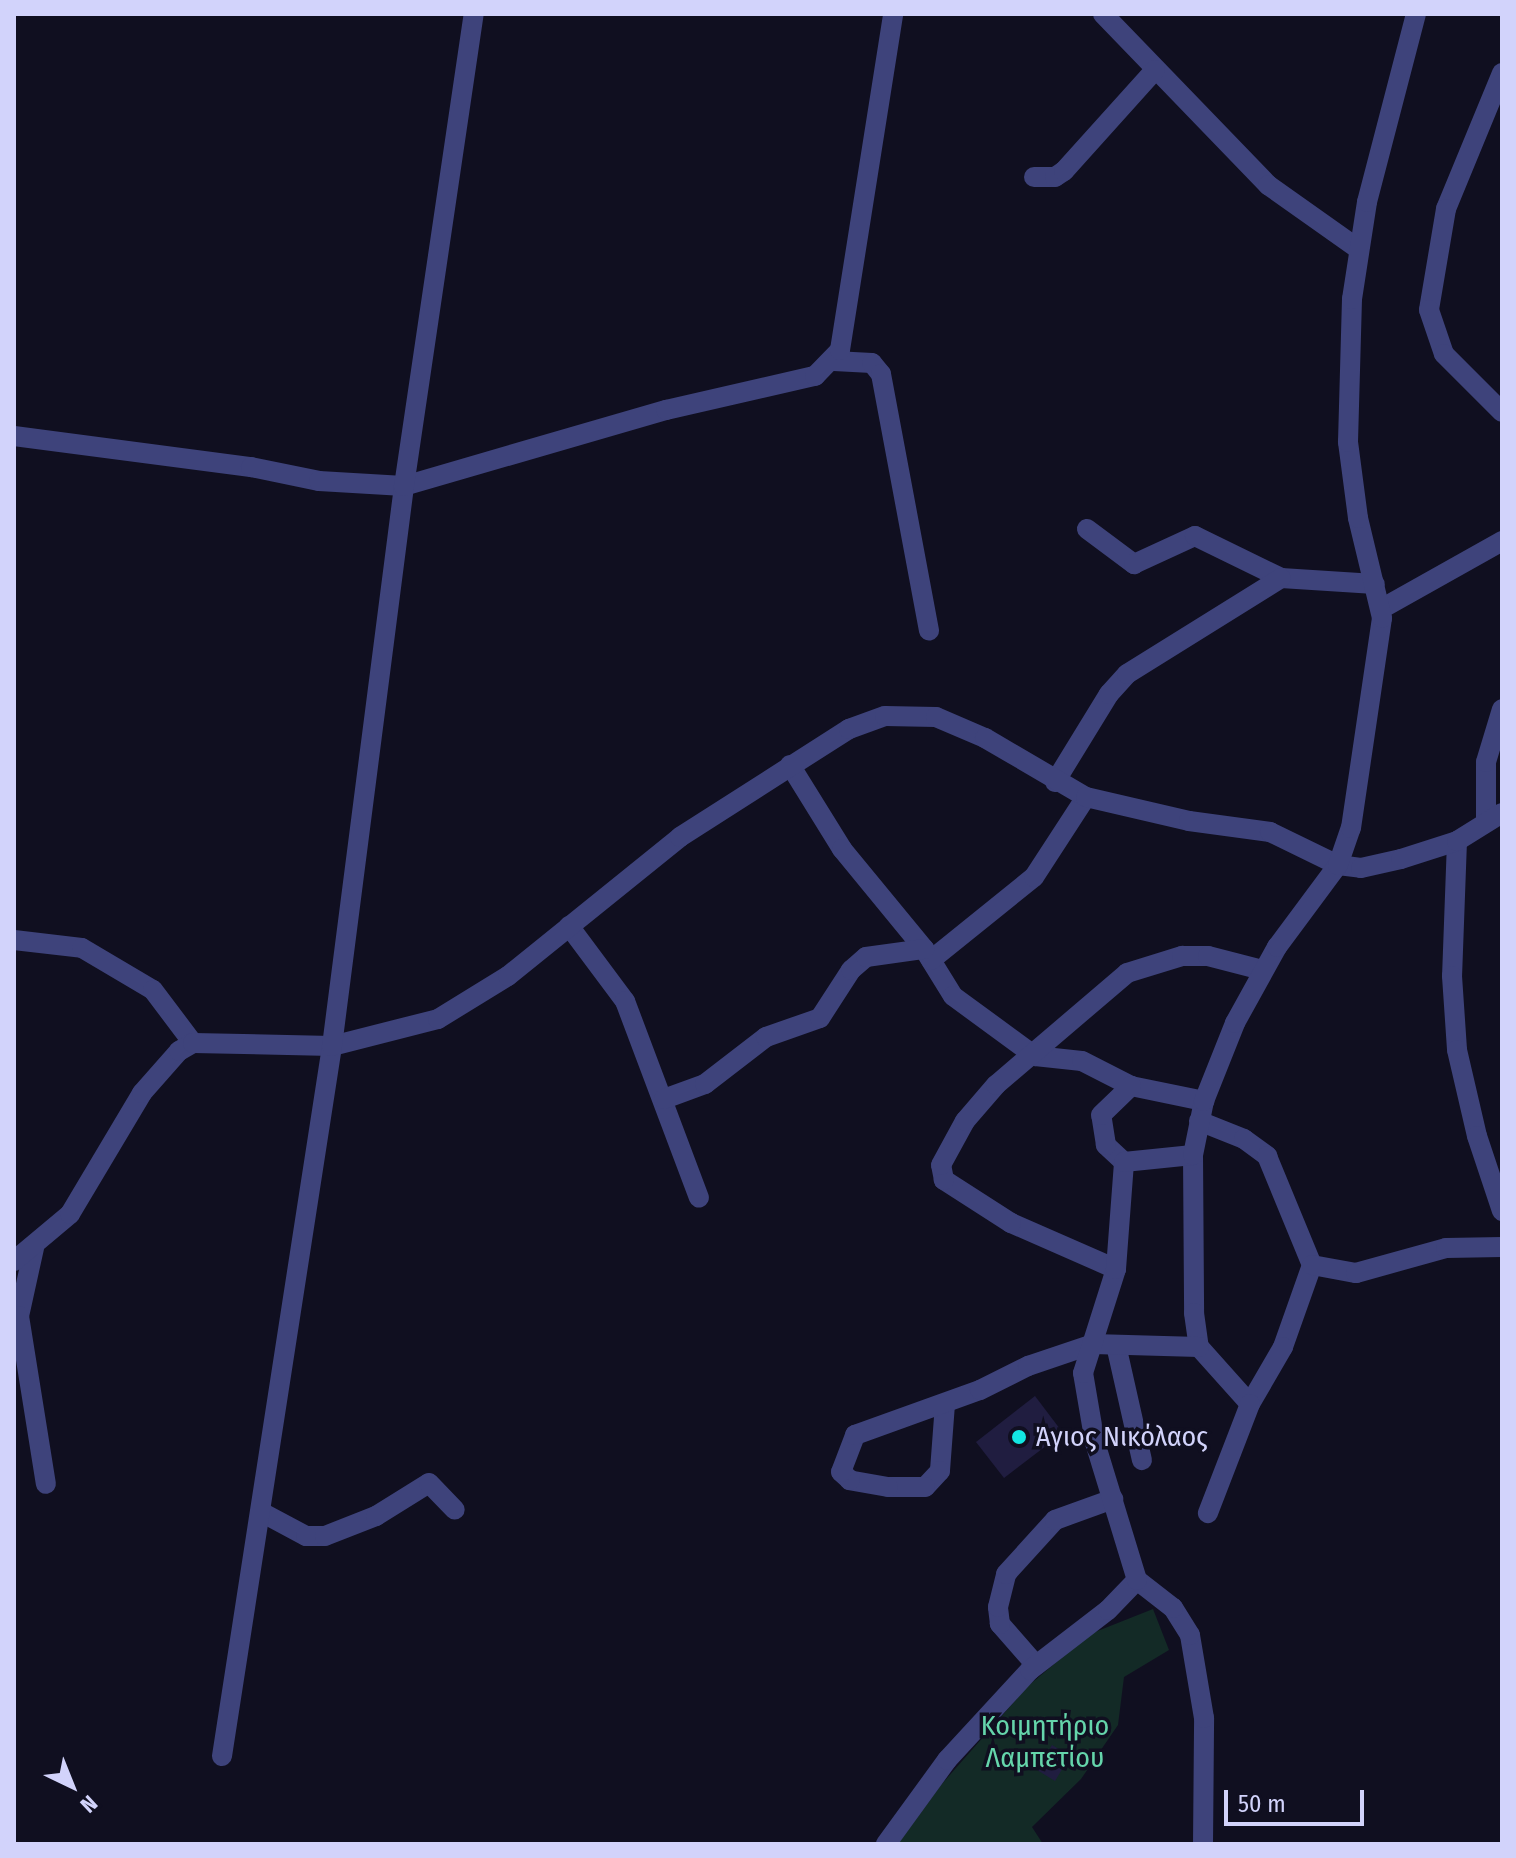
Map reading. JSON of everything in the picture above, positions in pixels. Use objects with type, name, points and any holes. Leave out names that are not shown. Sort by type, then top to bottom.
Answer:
[{"type":"street","points":[[222,1756],[263,1513],[332,1046],[404,486],[474,14]]},
{"type":"street","points":[[14,436],[251,467],[319,481],[404,486],[727,394],[815,376],[834,361],[845,322],[893,14]]},
{"type":"street","points":[[1103,14],[1268,185],[1357,248]]},
{"type":"street","points":[[1250,1404],[1199,1347],[1194,1313],[1193,1155],[1204,1101],[1262,970],[1338,865],[1358,799],[1381,609],[1358,518],[1348,442],[1357,248],[1416,14]]},
{"type":"street","points":[[1034,177],[1055,177],[1064,171],[1155,70]]},
{"type":"street","points":[[1502,73],[1446,209],[1429,310],[1444,354],[1502,412]]},
{"type":"street","points":[[834,361],[872,363],[881,374],[929,631]]},
{"type":"street","points":[[1087,529],[1134,564],[1195,536],[1281,578],[1375,584]]},
{"type":"street","points":[[1381,609],[1502,541]]},
{"type":"street","points":[[1055,782],[1109,694],[1127,674],[1281,578]]},
{"type":"street","points":[[14,1261],[34,1248],[70,1214],[153,1077],[193,1043],[332,1046],[438,1019],[478,998],[680,837],[849,729],[885,716],[915,713],[985,738],[1055,782],[1086,797],[1189,821],[1270,832],[1338,865],[1378,865],[1457,841],[1494,817],[1486,762],[1502,709]]},
{"type":"street","points":[[790,765],[842,849],[927,954],[953,996],[1035,1056],[1082,1061],[1131,1086],[1204,1101]]},
{"type":"street","points":[[664,1099],[705,1084],[766,1037],[820,1018],[851,970],[866,957],[927,954],[1034,877],[1086,797]]},
{"type":"street","points":[[1457,841],[1452,976],[1457,1050],[1477,1136],[1502,1211]]},
{"type":"street","points":[[569,926],[625,1001],[699,1198]]},
{"type":"street","points":[[14,940],[82,948],[153,990],[193,1043]]},
{"type":"street","points":[[1116,1269],[1011,1223],[941,1176],[941,1165],[978,1104],[1114,982],[1145,965],[1208,956],[1262,970]]},
{"type":"street","points":[[1131,1086],[1101,1115],[1106,1145],[1124,1162],[1193,1155]]},
{"type":"street","points":[[1199,1121],[1244,1139],[1267,1156],[1312,1265],[1283,1347],[1250,1404],[1208,1513]]},
{"type":"street","points":[[1124,1162],[1116,1269],[1083,1388],[1137,1580],[1173,1608],[1190,1635],[1204,1718],[1203,1844]]},
{"type":"street","points":[[1312,1265],[1356,1273],[1446,1248],[1502,1247]]},
{"type":"street","points":[[34,1248],[19,1316],[46,1484]]},
{"type":"street","points":[[945,1404],[940,1471],[925,1487],[888,1487],[850,1480],[841,1472],[855,1435],[945,1404],[1028,1366],[1093,1344],[1199,1347]]},
{"type":"street","points":[[1116,1345],[1142,1460]]},
{"type":"street","points":[[263,1513],[306,1536],[325,1536],[376,1516],[429,1483],[455,1510]]},
{"type":"street","points":[[1036,1665],[1000,1624],[998,1607],[1006,1574],[1055,1520],[1081,1506],[1113,1499]]},
{"type":"street","points":[[886,1844],[947,1760],[1036,1665],[1108,1610],[1137,1580]]},
{"type":"green space","name":"Κοιμητήριο Λαμπετίου","points":[[1153,1609],[1169,1650],[1124,1677],[1118,1725],[1081,1779],[1032,1827],[1043,1844],[898,1844],[941,1785],[1028,1686],[1090,1634]]},
{"type":"building","name":"Άγιος Νικόλαος","points":[[1035,1396],[1063,1433],[1004,1478],[976,1442]]},
{"type":"building","points":[[1052,1745],[1070,1756],[1055,1781],[1037,1770]]},
{"type":"place","name":"Άγιος Νικόλαος","points":[[1019,1437]]}]
